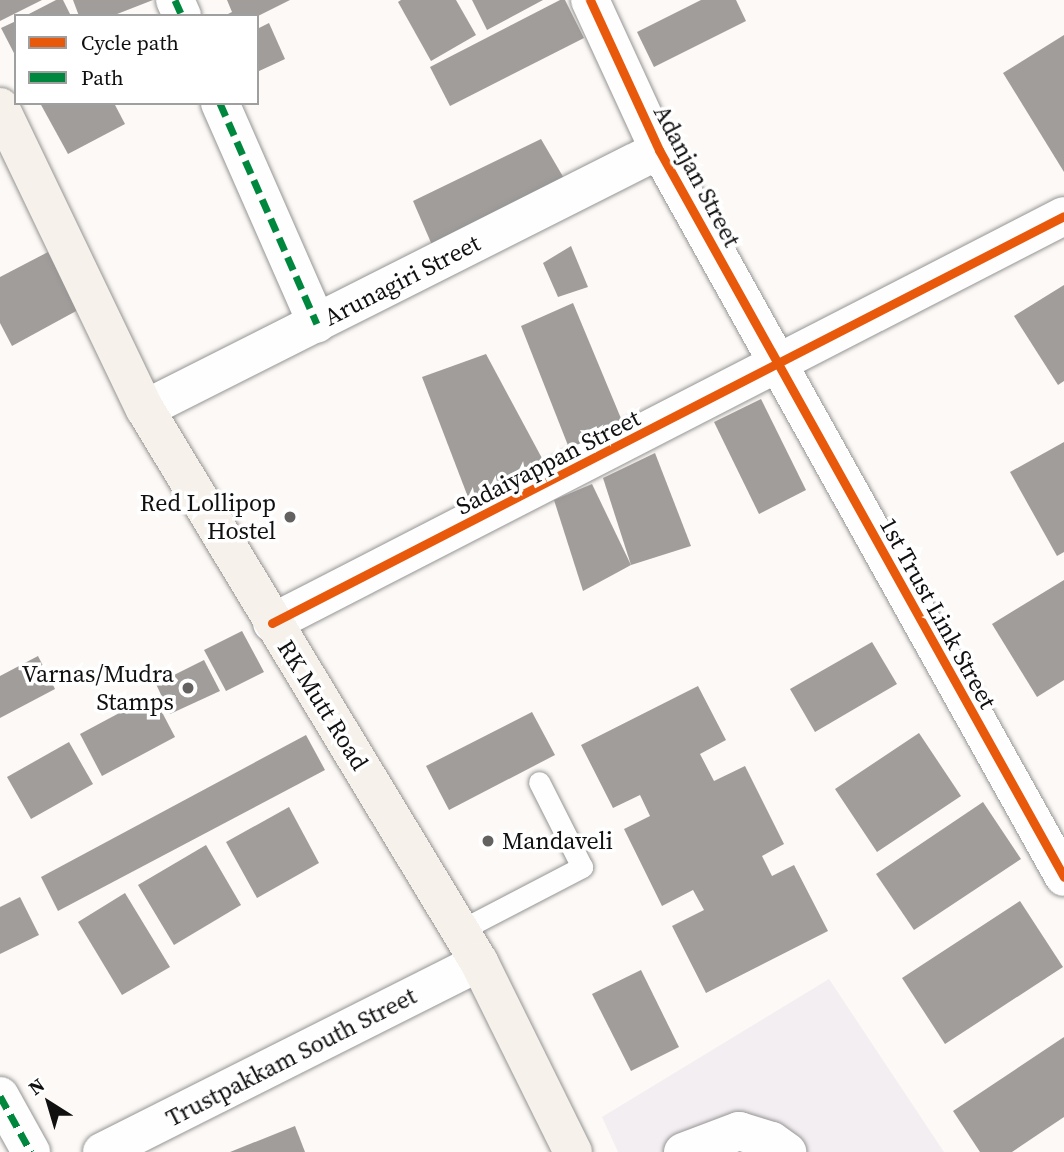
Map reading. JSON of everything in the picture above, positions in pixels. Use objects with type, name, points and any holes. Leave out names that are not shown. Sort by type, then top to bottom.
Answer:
[{"type":"main road","name":"RK Mutt Road","points":[[0,107],[145,409],[479,962],[573,1152]]},
{"type":"street","name":"Adanjan Street","points":[[590,0],[659,150],[779,366]]},
{"type":"street","points":[[221,105],[317,324]]},
{"type":"street","name":"Arunagiri Street","points":[[145,409],[659,150]]},
{"type":"street","name":"Sadaiyappan Street","points":[[272,623],[779,366],[1064,216]]},
{"type":"street","name":"1st Trust Link Street","points":[[779,366],[1063,872]]},
{"type":"street","name":"Trustpakkam South Street","points":[[102,1152],[479,962]]},
{"type":"street","points":[[0,1096],[31,1152]]},
{"type":"street","points":[[683,1152],[738,1131],[772,1141],[787,1152]]},
{"type":"lane","points":[[459,930],[582,867],[539,782]]},
{"type":"shaded area","points":[[829,979],[944,1152],[618,1152],[602,1117]]},
{"type":"building","points":[[0,0],[42,0],[0,21]]},
{"type":"building","points":[[56,0],[63,0],[70,14],[29,14]]},
{"type":"building","points":[[73,0],[153,0],[117,14],[78,14]]},
{"type":"building","points":[[227,0],[290,0],[259,16],[228,14],[232,12]]},
{"type":"building","points":[[456,0],[476,35],[431,61],[398,2]]},
{"type":"building","points":[[472,0],[543,0],[487,30]]},
{"type":"building","points":[[560,0],[565,0],[584,38],[450,106],[430,67]]},
{"type":"building","points":[[701,0],[736,0],[746,21],[654,67],[637,32]]},
{"type":"building","points":[[14,22],[14,53],[1,28]]},
{"type":"building","points":[[269,23],[285,59],[259,71],[259,28]]},
{"type":"building","points":[[1064,35],[1064,172],[1003,73]]},
{"type":"building","points":[[41,105],[115,105],[125,124],[68,154]]},
{"type":"building","points":[[541,139],[565,180],[432,245],[413,201]]},
{"type":"building","points":[[571,246],[588,287],[558,297],[543,263]]},
{"type":"building","points":[[48,252],[78,310],[12,346],[0,323],[0,277]]},
{"type":"building","points":[[1064,285],[1064,381],[1058,385],[1014,316]]},
{"type":"building","points":[[573,303],[625,428],[569,448],[521,326]]},
{"type":"building","points":[[486,354],[551,475],[471,505],[422,377]]},
{"type":"building","points":[[761,399],[806,490],[759,514],[714,422]]},
{"type":"building","points":[[1064,442],[1064,552],[1057,556],[1010,472]]},
{"type":"building","points":[[655,453],[691,546],[631,565],[603,478]]},
{"type":"building","points":[[592,484],[631,565],[583,591],[554,500]]},
{"type":"building","points":[[1064,580],[1064,680],[1037,697],[992,624]]},
{"type":"building","points":[[242,631],[264,672],[226,691],[204,650]]},
{"type":"building","points":[[872,642],[897,684],[815,732],[790,689]]},
{"type":"building","points":[[38,656],[55,689],[0,718],[0,676]]},
{"type":"building","name":"Varnas/Mudra Stamps","points":[[204,660],[220,691],[170,714],[156,684]]},
{"type":"building","points":[[698,686],[726,740],[700,754],[714,781],[745,766],[784,844],[762,856],[772,876],[794,865],[828,931],[706,993],[672,926],[704,910],[693,890],[662,906],[624,829],[650,816],[640,795],[613,808],[581,745]]},
{"type":"building","points":[[153,695],[175,737],[102,776],[80,734]]},
{"type":"building","points":[[532,712],[555,755],[449,810],[426,766]]},
{"type":"building","points":[[919,733],[961,796],[877,852],[835,789]]},
{"type":"building","points":[[306,735],[325,770],[58,911],[41,877]]},
{"type":"building","points":[[69,742],[93,784],[31,819],[7,777]]},
{"type":"building","points":[[983,802],[1021,859],[914,930],[876,874]]},
{"type":"building","points":[[289,807],[319,863],[257,898],[226,842]]},
{"type":"building","points":[[206,845],[241,905],[174,945],[138,885]]},
{"type":"building","points":[[125,893],[170,967],[122,995],[78,922]]},
{"type":"building","points":[[20,897],[39,935],[0,954],[0,907]]},
{"type":"building","points":[[1020,901],[1063,967],[945,1044],[902,978]]},
{"type":"building","points":[[641,970],[679,1047],[631,1071],[592,994]]},
{"type":"building","points":[[1064,1037],[1064,1117],[1012,1152],[980,1152],[953,1111]]},
{"type":"building","points":[[295,1126],[305,1152],[230,1152]]},
{"type":"marked path","points":[[175,0],[181,14]]},
{"type":"marked path","points":[[221,105],[317,324]]},
{"type":"marked path","points":[[0,1096],[31,1152]]},
{"type":"cycle path","points":[[590,0],[659,150],[1064,877]]},
{"type":"cycle path","points":[[272,623],[1064,216]]},
{"type":"place","name":"Red Lollipop Hostel","points":[[290,517]]},
{"type":"place","name":"Varnas/Mudra Stamps","points":[[188,688]]},
{"type":"place","name":"Mandaveli","points":[[488,841]]}]
